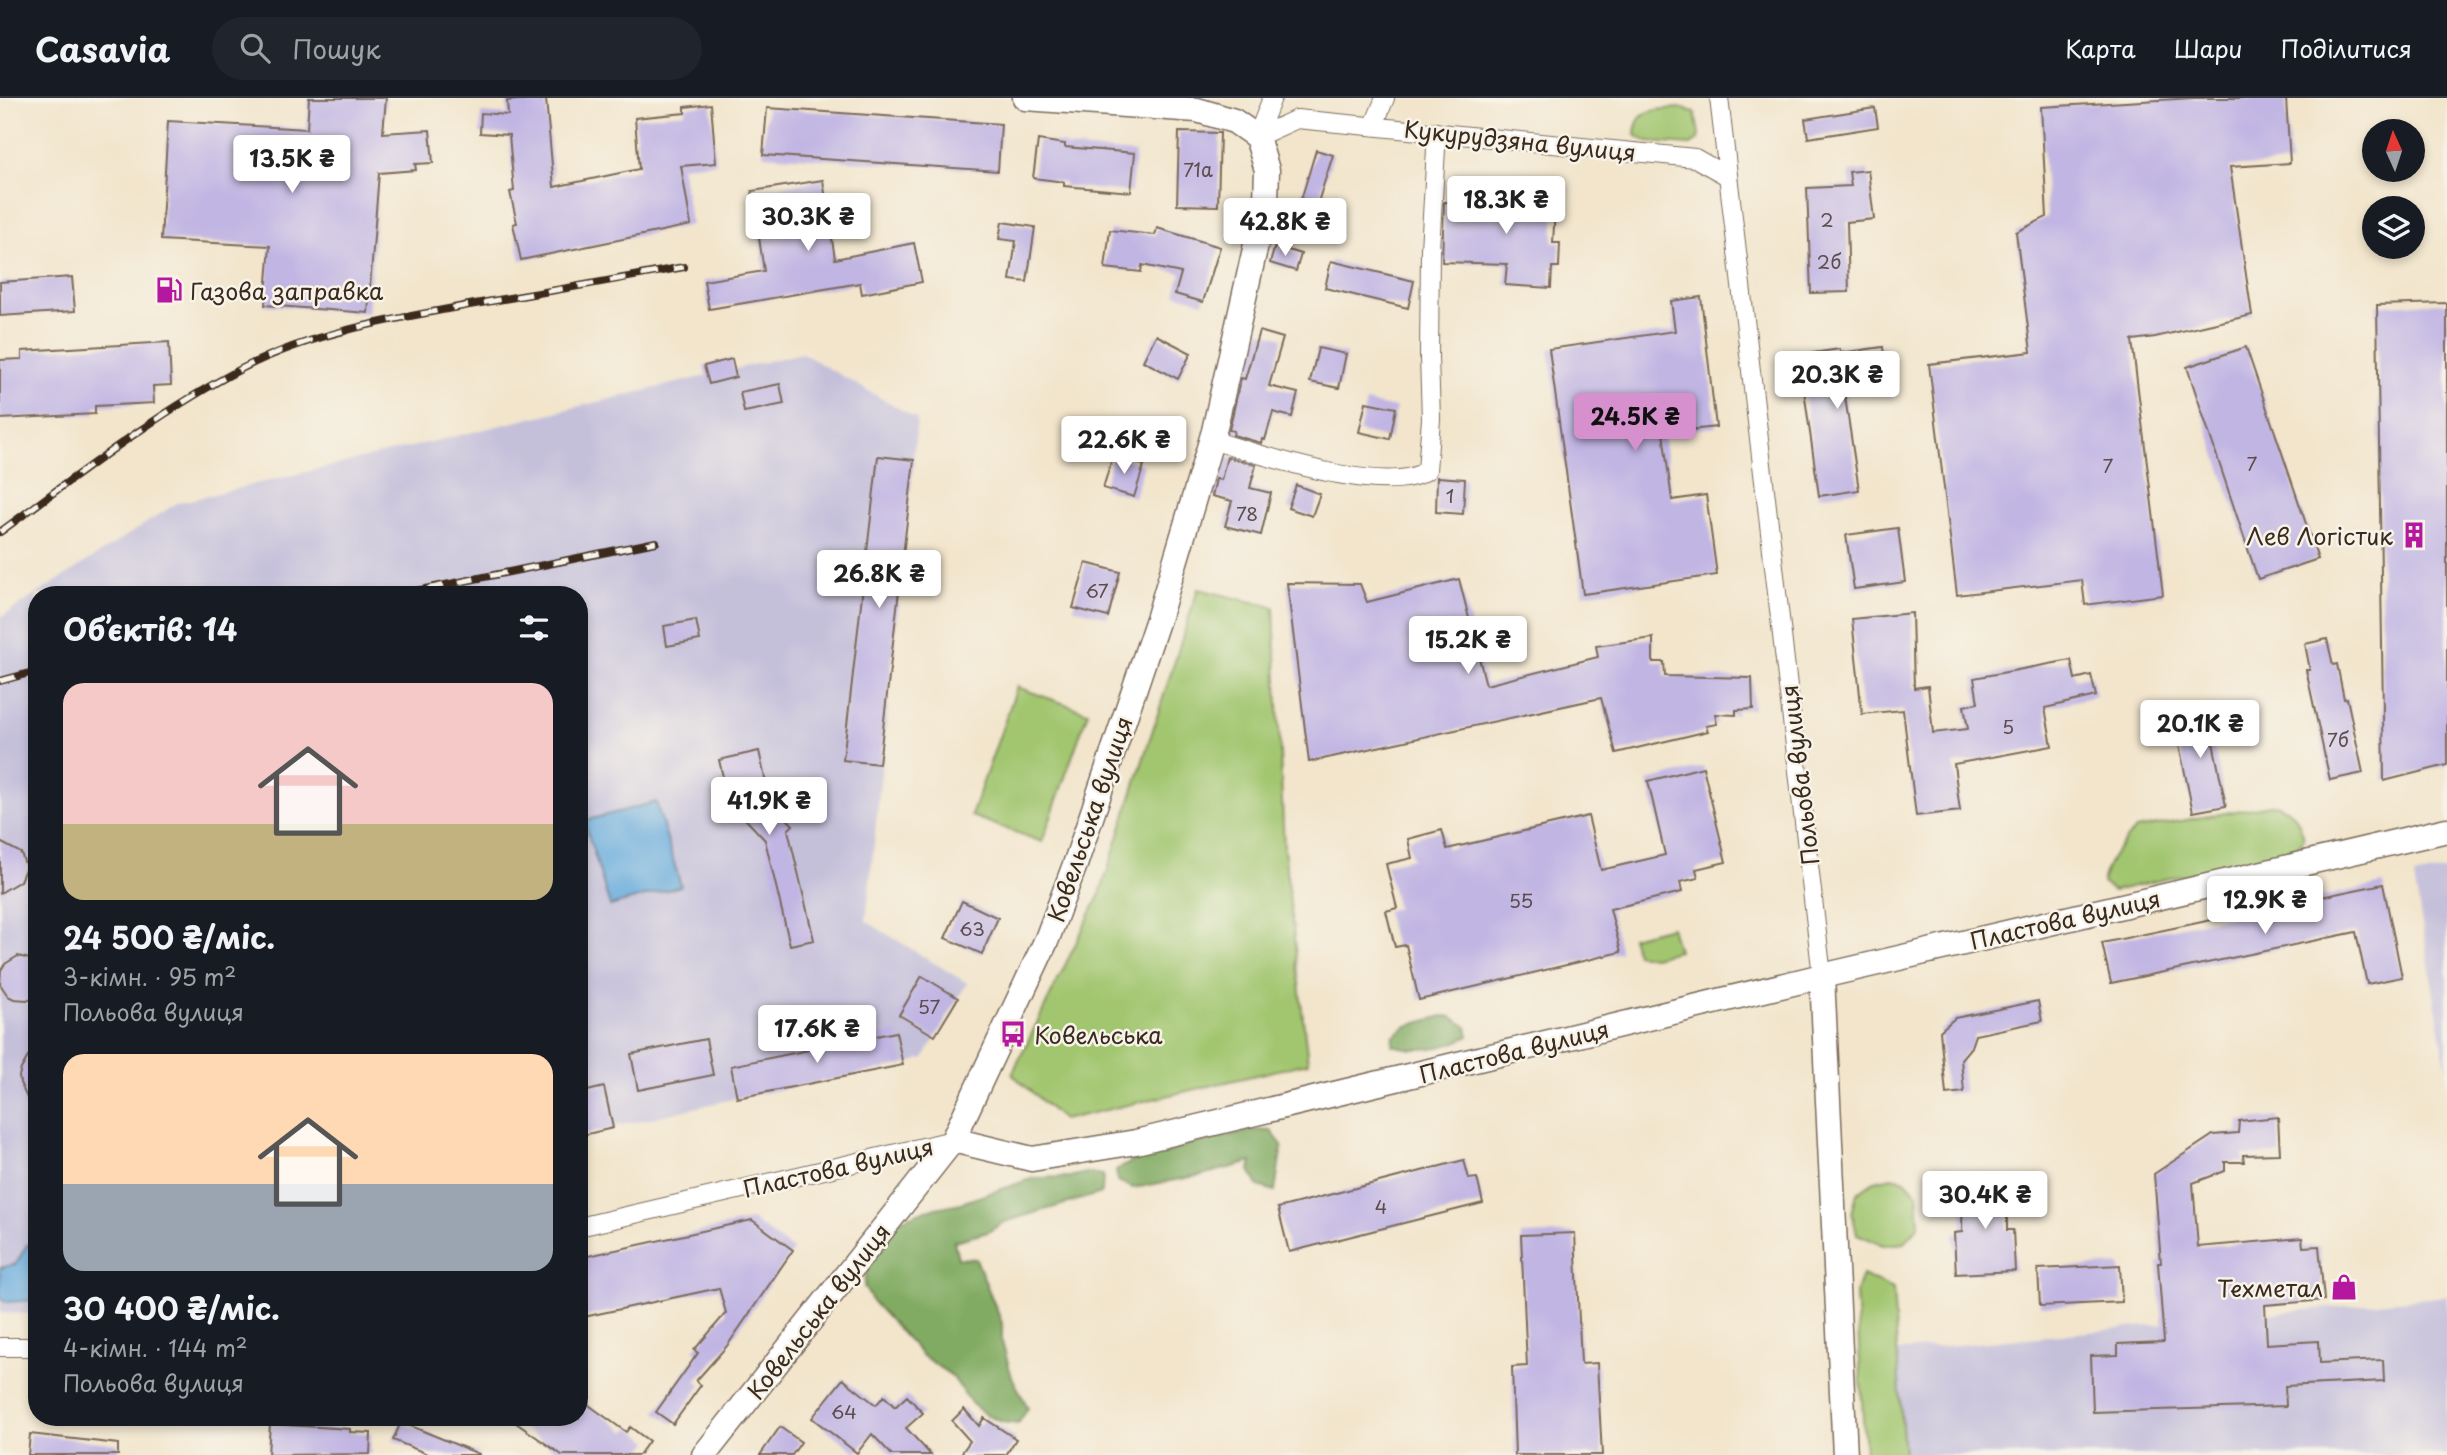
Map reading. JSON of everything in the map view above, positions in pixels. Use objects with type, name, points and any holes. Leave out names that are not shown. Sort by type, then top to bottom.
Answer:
[{"type":"main road","points":[[1026,98],[1197,110],[1234,121],[1257,137]]},
{"type":"main road","name":"Ковельська вулиця","points":[[704,1455],[953,1140],[1047,939],[1076,862],[1159,616],[1211,440],[1266,200],[1267,170],[1257,137]]},
{"type":"main road","name":"Пластова вулиця","points":[[953,1140],[1032,1159],[1136,1142],[1822,976],[2447,830]]},
{"type":"main road","name":"Польова вулиця","points":[[1822,976],[1845,1455]]},
{"type":"street","points":[[1257,137],[1272,98]]},
{"type":"street","points":[[1374,125],[1385,98]]},
{"type":"street","name":"Польова вулиця","points":[[1718,98],[1822,976]]},
{"type":"street","name":"Кукурудзяна вулиця","points":[[1257,137],[1297,119],[1374,125],[1696,158],[1727,176]]},
{"type":"street","points":[[1211,440],[1342,475],[1404,479],[1418,476],[1427,470],[1431,419],[1430,249],[1437,132]]},
{"type":"street","name":"Пластова вулиця","points":[[588,1225],[953,1140]]},
{"type":"street","points":[[0,1348],[28,1347]]},
{"type":"shaded area","points":[[802,353],[917,419],[866,921],[967,983],[924,1058],[903,1065],[737,1098],[588,1133],[588,586],[49,586],[177,503]]},
{"type":"shaded area","points":[[28,600],[28,1314],[0,1313],[0,618]]},
{"type":"shaded area","points":[[2447,870],[2447,1070],[2414,877]]},
{"type":"shaded area","points":[[2447,1296],[2447,1455],[1901,1455],[1898,1351]]},
{"type":"green space","points":[[1684,108],[1695,113],[1699,134],[1698,140],[1691,145],[1647,142],[1635,135],[1636,126],[1645,114],[1659,109]]},
{"type":"green space","points":[[1198,589],[1274,607],[1284,849],[1308,1063],[1063,1120],[1012,1074],[1100,894]]},
{"type":"green space","points":[[1017,687],[1088,712],[1042,842],[971,816]]},
{"type":"green space","points":[[2275,804],[2292,812],[2297,820],[2304,838],[2296,849],[2113,891],[2102,883],[2115,853],[2136,829]]},
{"type":"green space","points":[[1671,927],[1678,951],[1653,957],[1636,954],[1631,937]]},
{"type":"green space","points":[[1443,1016],[1452,1017],[1467,1027],[1469,1036],[1431,1048],[1412,1049],[1392,1045],[1393,1036],[1407,1026]]},
{"type":"green space","points":[[1254,1130],[1271,1131],[1282,1145],[1275,1191],[1258,1186],[1250,1170],[1252,1162],[1133,1188],[1118,1181],[1116,1171],[1133,1161],[1167,1153],[1183,1146]]},
{"type":"green space","points":[[1086,1173],[1103,1175],[1102,1193],[1004,1222],[988,1232],[954,1241],[958,1258],[976,1259],[1002,1323],[1002,1342],[1012,1377],[1028,1408],[1018,1424],[1002,1422],[986,1415],[972,1404],[952,1376],[923,1356],[872,1301],[864,1286],[866,1269],[892,1223],[926,1210],[961,1203],[1034,1178],[1070,1177]]},
{"type":"green space","points":[[1892,1177],[1905,1180],[1917,1193],[1919,1225],[1905,1243],[1883,1245],[1857,1234],[1852,1213],[1857,1193],[1874,1181]]},
{"type":"green space","points":[[1862,1275],[1893,1289],[1904,1455],[1865,1455],[1856,1292]]},
{"type":"water","points":[[656,802],[681,886],[610,906],[588,834],[588,820]]},
{"type":"water","points":[[27,1245],[28,1301],[7,1302],[0,1298],[0,1268],[16,1264]]},
{"type":"building","points":[[309,98],[386,98],[383,133],[430,130],[433,163],[415,164],[416,170],[379,173],[368,313],[265,305],[270,246],[161,240],[168,121],[307,129]]},
{"type":"building","points":[[2193,98],[2286,98],[2290,163],[2230,167],[2252,315],[2132,340],[2163,595],[2085,605],[2082,580],[1957,595],[1929,364],[2031,352],[2016,232],[2047,217],[2041,107]]},
{"type":"building","points":[[546,99],[554,187],[639,169],[635,118],[685,113],[685,107],[711,104],[716,163],[681,166],[691,225],[521,260],[513,224],[517,223],[510,192],[514,191],[509,135],[480,133],[481,113],[508,115],[507,101]]},
{"type":"building","points":[[767,108],[1001,124],[998,171],[763,155]]},
{"type":"building","points":[[1875,108],[1878,127],[1808,138],[1805,119]]},
{"type":"building","points":[[1179,132],[1220,133],[1218,206],[1177,205]]},
{"type":"building","points":[[1038,140],[1065,144],[1065,147],[1135,153],[1131,192],[1064,186],[1064,182],[1033,178]]},
{"type":"building","points":[[1316,150],[1333,155],[1313,218],[1297,213]]},
{"type":"building","points":[[1868,170],[1874,219],[1847,222],[1849,292],[1811,293],[1807,188],[1851,186],[1849,172]]},
{"type":"building","points":[[823,180],[835,259],[914,243],[922,282],[862,294],[860,283],[709,309],[704,281],[764,271],[752,191]]},
{"type":"building","points":[[1511,188],[1556,191],[1553,243],[1560,243],[1559,267],[1552,267],[1551,288],[1505,285],[1507,264],[1442,262],[1444,202],[1510,204]]},
{"type":"building","points":[[1002,222],[1035,227],[1027,282],[1010,280],[1016,241],[999,239]]},
{"type":"building","points":[[1157,228],[1220,247],[1203,302],[1175,294],[1181,273],[1142,265],[1141,272],[1105,268],[1110,230],[1155,235]]},
{"type":"building","points":[[1275,246],[1301,254],[1296,271],[1270,263]]},
{"type":"building","points":[[1331,261],[1414,281],[1408,308],[1325,288]]},
{"type":"building","points":[[72,277],[75,311],[0,316],[0,282]]},
{"type":"building","points":[[1701,297],[1716,427],[1663,433],[1672,500],[1706,495],[1717,575],[1583,594],[1549,349],[1675,331],[1671,301]]},
{"type":"building","name":"Лев Логістик","points":[[2447,303],[2447,765],[2384,781],[2377,305]]},
{"type":"building","points":[[1259,331],[1283,338],[1269,386],[1298,393],[1292,417],[1273,412],[1265,440],[1262,439],[1261,443],[1233,435],[1234,431],[1229,430],[1241,378],[1245,379]]},
{"type":"building","points":[[1156,335],[1191,353],[1178,379],[1143,361]]},
{"type":"building","points":[[169,342],[171,385],[153,386],[154,403],[95,406],[95,414],[0,419],[0,360],[22,359],[22,351]]},
{"type":"building","points":[[1883,347],[1888,384],[1844,390],[1859,490],[1819,496],[1799,355]]},
{"type":"building","points":[[2246,347],[2318,559],[2258,579],[2187,367]]},
{"type":"building","points":[[1318,348],[1346,354],[1339,388],[1310,382]]},
{"type":"building","points":[[732,359],[736,377],[709,384],[704,366]]},
{"type":"building","points":[[780,384],[784,404],[744,412],[740,392]]},
{"type":"building","points":[[1366,402],[1396,408],[1390,439],[1359,432]]},
{"type":"building","points":[[878,456],[914,460],[879,764],[843,760]]},
{"type":"building","points":[[1113,456],[1144,465],[1134,497],[1103,488]]},
{"type":"building","points":[[1227,457],[1256,465],[1250,488],[1271,493],[1261,535],[1225,526],[1232,501],[1212,496],[1216,479],[1221,480]]},
{"type":"building","points":[[1437,477],[1465,479],[1463,514],[1436,512]]},
{"type":"building","points":[[1296,485],[1320,494],[1312,516],[1288,508]]},
{"type":"building","points":[[1898,528],[1905,582],[1854,589],[1846,535]]},
{"type":"building","points":[[1086,563],[1120,572],[1108,617],[1073,608]]},
{"type":"building","points":[[1459,579],[1486,685],[1598,657],[1596,646],[1653,638],[1653,662],[1664,662],[1665,676],[1752,678],[1753,709],[1736,710],[1736,715],[1715,714],[1717,724],[1706,726],[1708,731],[1616,753],[1601,698],[1309,762],[1287,583],[1360,584],[1367,602]]},
{"type":"building","points":[[1912,613],[1914,688],[1928,686],[1933,733],[1968,729],[1964,706],[1978,703],[1974,678],[2071,660],[2075,679],[2091,675],[2096,696],[2045,708],[2052,746],[1954,764],[1960,811],[1916,816],[1903,710],[1862,714],[1852,619]]},
{"type":"building","points":[[696,620],[700,640],[667,646],[664,626]]},
{"type":"building","points":[[2327,639],[2333,665],[2337,664],[2344,699],[2347,698],[2363,773],[2330,780],[2306,670],[2310,670],[2305,644]]},
{"type":"building","points":[[2206,708],[2226,806],[2193,812],[2173,715]]},
{"type":"building","points":[[759,751],[770,801],[793,825],[788,830],[814,940],[790,945],[765,840],[737,810],[731,811],[719,760]]},
{"type":"building","points":[[1703,767],[1726,862],[1696,869],[1698,878],[1680,882],[1682,892],[1610,909],[1621,952],[1419,1000],[1406,945],[1395,947],[1386,911],[1397,908],[1386,864],[1412,858],[1408,839],[1442,830],[1447,849],[1588,816],[1601,870],[1665,855],[1648,781]]},
{"type":"building","points":[[0,842],[21,853],[26,867],[20,881],[0,893]]},
{"type":"building","points":[[2383,884],[2402,977],[2367,984],[2356,932],[2111,983],[2102,943]]},
{"type":"building","points":[[962,901],[998,918],[982,954],[945,938]]},
{"type":"building","points":[[18,956],[28,959],[28,1000],[8,996],[0,984],[1,970]]},
{"type":"building","points":[[922,976],[958,998],[935,1036],[899,1015]]},
{"type":"building","points":[[2038,1001],[2042,1021],[1975,1035],[1971,1047],[1961,1059],[1964,1092],[1946,1094],[1940,1031],[1955,1018]]},
{"type":"building","points":[[896,1032],[903,1065],[737,1098],[731,1066]]},
{"type":"building","points":[[706,1039],[713,1075],[638,1090],[631,1054]]},
{"type":"building","points":[[28,1057],[28,1100],[20,1083],[21,1069]]},
{"type":"building","points":[[604,1087],[613,1128],[588,1134],[588,1091]]},
{"type":"building","points":[[2278,1117],[2280,1154],[2243,1155],[2244,1162],[2225,1162],[2225,1171],[2193,1183],[2198,1247],[2302,1238],[2303,1247],[2319,1246],[2324,1300],[2265,1305],[2267,1344],[2319,1341],[2320,1363],[2383,1360],[2384,1381],[2285,1386],[2286,1406],[2093,1412],[2091,1356],[2118,1355],[2118,1344],[2164,1342],[2154,1174],[2213,1135],[2238,1133],[2239,1121]]},
{"type":"building","points":[[1464,1160],[1469,1179],[1477,1178],[1483,1203],[1289,1252],[1278,1208]]},
{"type":"building","points":[[1963,1183],[2007,1183],[2007,1230],[2013,1230],[2015,1271],[1956,1274],[1954,1233],[1962,1232]]},
{"type":"building","points":[[752,1220],[793,1250],[727,1346],[696,1381],[701,1385],[673,1424],[656,1412],[698,1353],[694,1350],[726,1313],[719,1288],[588,1316],[588,1256]]},
{"type":"building","points":[[1575,1233],[1581,1364],[1597,1363],[1602,1455],[1515,1455],[1512,1367],[1527,1366],[1521,1235]]},
{"type":"building","points":[[2120,1265],[2122,1302],[2040,1306],[2038,1269]]},
{"type":"building","points":[[843,1379],[876,1405],[884,1396],[895,1407],[907,1396],[923,1413],[906,1428],[931,1455],[892,1455],[872,1434],[857,1453],[812,1418]]},
{"type":"building","points":[[588,1405],[626,1432],[630,1427],[649,1441],[639,1455],[562,1455],[520,1426],[588,1426]]},
{"type":"building","points":[[964,1409],[979,1426],[984,1418],[1016,1439],[1006,1455],[960,1455],[970,1441],[952,1421]]},
{"type":"building","points":[[270,1426],[350,1429],[350,1432],[371,1433],[370,1454],[268,1455]]},
{"type":"building","points":[[399,1426],[411,1426],[479,1455],[430,1455],[393,1440]]},
{"type":"building","points":[[780,1427],[801,1442],[792,1455],[760,1455]]},
{"type":"building","points":[[30,1434],[118,1444],[118,1455],[28,1455]]},
{"type":"railway","points":[[0,532],[178,405],[269,356],[326,336],[385,321],[684,267]]},
{"type":"railway","points":[[440,586],[656,542]]},
{"type":"railway","points":[[0,681],[28,673]]},
{"type":"place","name":"Газова заправка","points":[[169,290]]},
{"type":"place","name":"Лев Логістик","points":[[2414,535]]},
{"type":"place","name":"Ковельська","points":[[1013,1034]]},
{"type":"place","name":"Техметал","points":[[2344,1287]]}]
